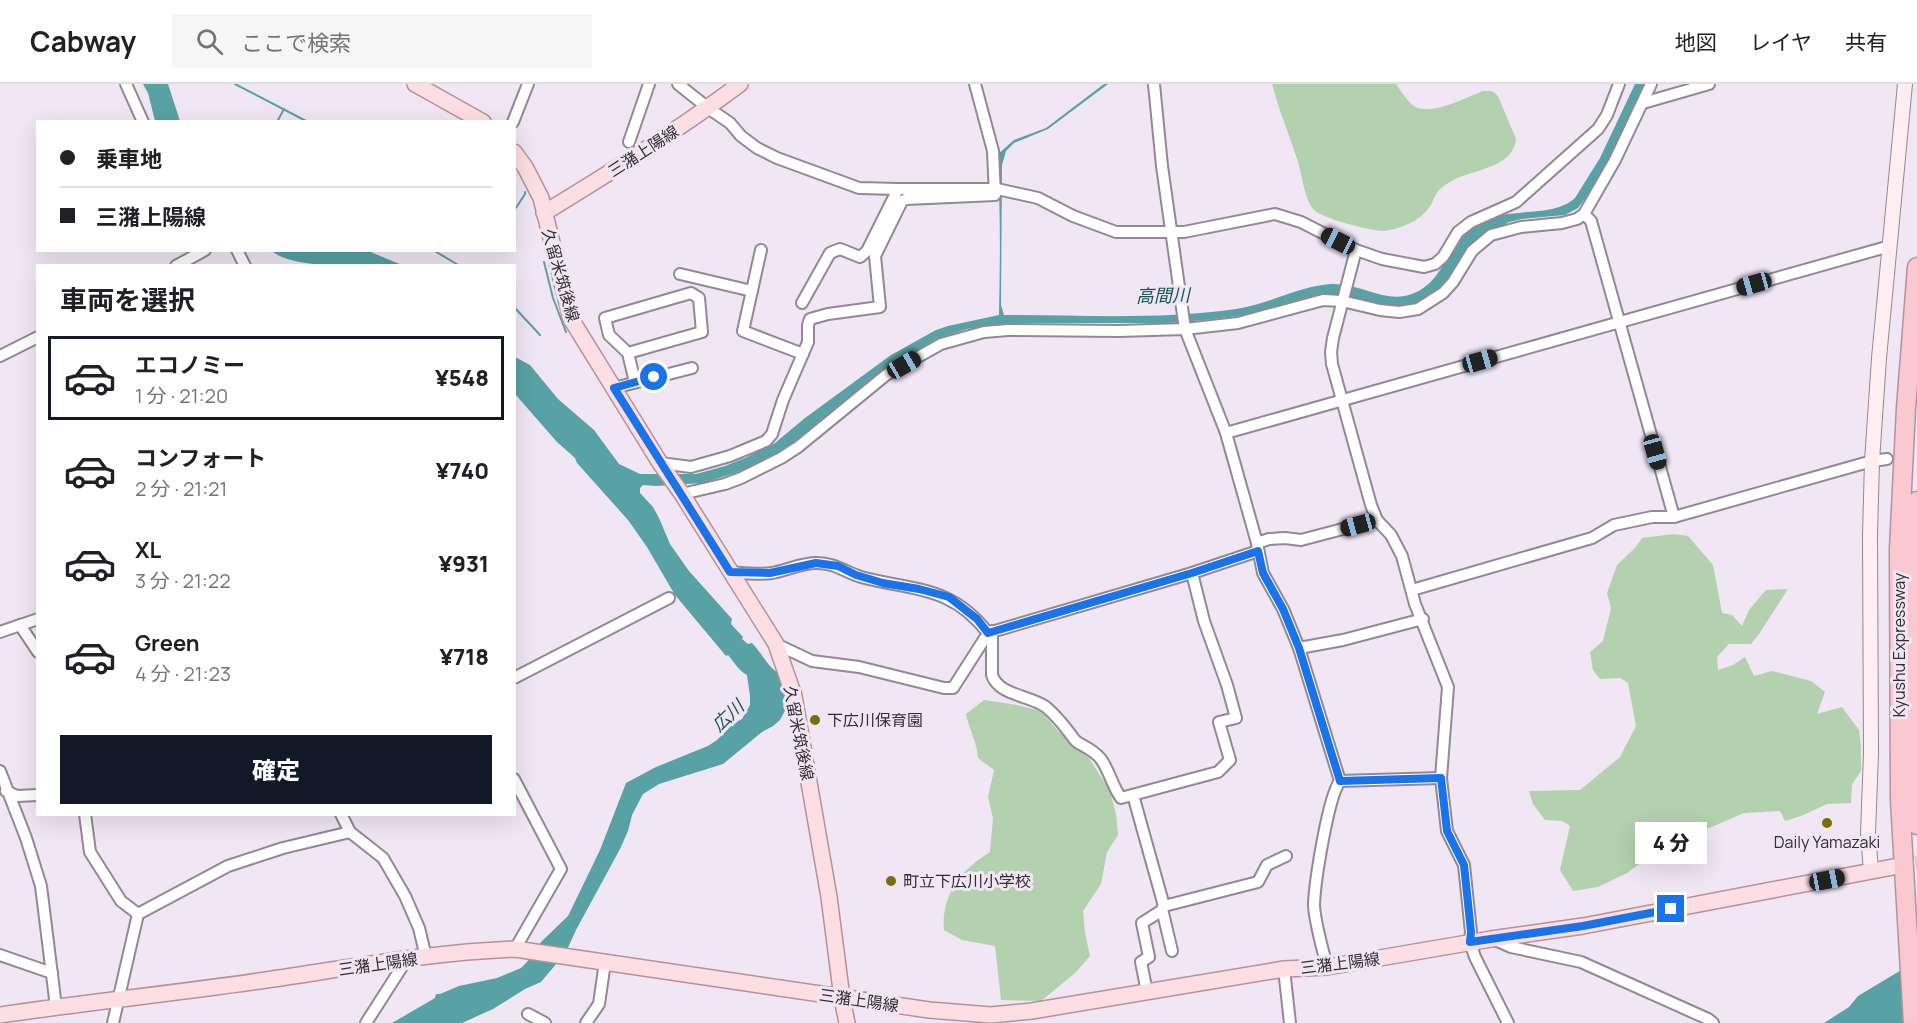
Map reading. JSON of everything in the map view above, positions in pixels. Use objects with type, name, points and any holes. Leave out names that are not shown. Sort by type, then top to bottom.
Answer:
[{"type":"highway","name":"Kyushu Expressway","points":[[1913,1023],[1900,800],[1899,549],[1906,408],[1917,267]]},
{"type":"highway","name":"Kyushu Expressway","points":[[1917,501],[1913,595],[1917,825]]},
{"type":"main road","points":[[415,84],[479,120]]},
{"type":"main road","name":"三潴上陽線","points":[[544,213],[616,169],[740,84]]},
{"type":"main road","name":"久留米筑後線","points":[[516,155],[542,198],[571,319],[776,644],[794,696],[829,897],[847,1023]]},
{"type":"main road","name":"三潴上陽線","points":[[0,1015],[407,959],[484,950],[519,949],[842,998],[929,1010],[991,1015],[1032,1011],[1284,969],[1328,967],[1470,942],[1583,926],[1893,867]]},
{"type":"street","points":[[126,84],[142,120]]},
{"type":"street","points":[[514,120],[528,84]]},
{"type":"street","points":[[629,142],[650,84]]},
{"type":"street","points":[[678,84],[730,123],[741,136],[757,148],[777,158],[859,188],[998,189],[1038,198],[1072,216],[1116,232],[1184,231],[1275,214],[1301,222],[1356,250],[1382,259],[1424,267],[1435,264],[1443,257],[1458,232],[1472,222],[1516,202],[1598,129],[1607,115],[1619,84]]},
{"type":"street","points":[[663,467],[691,467],[730,456],[766,441],[772,434],[783,400],[808,342],[810,319],[828,314],[880,307],[875,256],[902,201],[995,195],[998,189],[993,151],[975,84]]},
{"type":"street","points":[[1154,84],[1162,166],[1185,329],[1226,434],[1258,547],[1263,573],[1283,609],[1299,648],[1340,781]]},
{"type":"street","points":[[680,492],[733,481],[781,458],[798,447],[886,375],[940,344],[984,332],[1185,329],[1238,322],[1323,300],[1343,299],[1380,310],[1399,312],[1418,309],[1443,293],[1472,251],[1491,235],[1521,227],[1562,223],[1577,219],[1584,214],[1615,160],[1651,84]]},
{"type":"street","points":[[1643,103],[1709,84]]},
{"type":"street","points":[[1871,871],[1868,833],[1871,753],[1869,535],[1872,461],[1879,358],[1905,84]]},
{"type":"street","points":[[802,303],[830,253],[840,249],[860,258],[867,251],[898,189]]},
{"type":"street","points":[[1584,214],[1591,221],[1674,517]]},
{"type":"street","points":[[1226,434],[1890,246]]},
{"type":"street","points":[[762,250],[743,331],[803,354]]},
{"type":"street","points":[[1356,250],[1333,338],[1332,364],[1371,505],[1377,520],[1391,535],[1402,556],[1415,604],[1423,619],[1448,687],[1441,778],[1447,831],[1464,865],[1470,942],[1475,957],[1508,1023]]},
{"type":"street","points":[[180,264],[201,252]]},
{"type":"street","points":[[680,274],[752,291]]},
{"type":"street","points":[[628,353],[702,332],[699,298],[691,293],[605,318],[609,335],[628,353],[635,382]]},
{"type":"street","points":[[0,356],[36,338]]},
{"type":"street","points":[[614,388],[692,368]]},
{"type":"street","points":[[1412,590],[1592,538],[1614,525],[1652,517],[1674,517],[1872,461],[1887,459]]},
{"type":"street","points":[[776,644],[812,661],[859,667],[944,688],[954,688],[988,635],[1192,573],[1258,547],[1269,538],[1301,540],[1377,520]]},
{"type":"street","points":[[730,572],[770,573],[816,563],[838,566],[856,575],[883,583],[949,597],[977,619],[988,633],[992,675],[999,687],[1045,706],[1075,741],[1089,748],[1101,759],[1121,798],[1218,772],[1230,759],[1219,722],[1236,718],[1204,621],[1192,573]]},
{"type":"street","points":[[516,677],[669,598]]},
{"type":"street","points":[[1299,648],[1343,640],[1423,619]]},
{"type":"street","points":[[0,632],[36,620]]},
{"type":"street","points":[[20,626],[36,649]]},
{"type":"street","points":[[0,771],[4,791],[26,838],[41,886],[56,1007]]},
{"type":"street","points":[[1328,967],[1314,905],[1328,819],[1336,786],[1340,781],[1441,778]]},
{"type":"street","points":[[516,783],[561,869],[519,949]]},
{"type":"street","points":[[4,791],[17,796],[36,795]]},
{"type":"street","points":[[1133,795],[1172,951]]},
{"type":"street","points":[[85,816],[90,852],[121,901],[138,914]]},
{"type":"street","points":[[342,816],[350,832],[383,858],[405,896],[419,928],[426,957]]},
{"type":"street","points":[[113,1023],[138,914],[228,866],[283,848],[350,832]]},
{"type":"street","points":[[1147,992],[1141,962],[1149,957],[1143,923],[1163,908],[1258,882],[1267,865],[1286,856]]},
{"type":"street","points":[[1491,939],[1511,947],[1581,962],[1708,1018],[1713,1023]]},
{"type":"street","points":[[0,955],[52,973]]},
{"type":"street","points":[[366,1023],[407,959]]},
{"type":"street","points":[[586,1023],[599,1004],[605,962]]},
{"type":"street","points":[[1284,969],[1290,1023]]},
{"type":"street","points":[[528,1014],[545,1023]]},
{"type":"green space","points":[[1272,84],[1396,84],[1414,106],[1421,109],[1439,108],[1483,91],[1492,91],[1498,96],[1516,139],[1508,156],[1501,161],[1455,179],[1442,188],[1429,208],[1413,222],[1384,231],[1359,227],[1327,217],[1311,206]]},
{"type":"green space","points":[[1674,534],[1688,536],[1713,565],[1722,613],[1732,615],[1742,626],[1749,610],[1766,590],[1788,589],[1751,644],[1729,644],[1717,657],[1718,670],[1733,665],[1745,657],[1754,676],[1772,671],[1811,681],[1825,692],[1817,714],[1842,707],[1859,730],[1861,771],[1852,784],[1851,803],[1827,804],[1785,821],[1780,811],[1744,813],[1658,850],[1627,873],[1598,887],[1573,891],[1560,870],[1570,826],[1562,821],[1545,820],[1533,804],[1529,791],[1580,790],[1620,757],[1636,726],[1628,683],[1620,678],[1600,679],[1593,670],[1590,652],[1603,641],[1611,608],[1607,593],[1617,565],[1642,538]]},
{"type":"green space","points":[[984,700],[1041,711],[1059,732],[1089,758],[1110,791],[1116,814],[1118,835],[1107,852],[1101,884],[1083,911],[1090,956],[1075,973],[1041,1001],[1001,1000],[995,946],[962,940],[944,930],[946,906],[955,885],[970,867],[990,852],[993,818],[988,797],[994,770],[978,758],[966,714]]},
{"type":"water","points":[[143,84],[168,84],[180,120],[155,120],[148,93]]},
{"type":"water","points":[[1104,84],[1108,84],[1048,129],[1014,143],[1006,151],[1002,165],[1001,305],[1004,315],[1178,315],[1248,307],[1320,285],[1342,285],[1392,297],[1421,290],[1434,278],[1459,241],[1469,231],[1488,219],[1557,208],[1575,198],[1600,158],[1635,84],[1646,84],[1597,183],[1578,208],[1565,215],[1509,222],[1490,232],[1436,293],[1418,303],[1400,307],[1379,305],[1333,294],[1310,297],[1246,315],[1205,320],[1167,323],[1013,323],[967,329],[936,339],[894,364],[840,404],[814,429],[778,454],[735,473],[703,483],[643,485],[640,493],[653,507],[670,544],[689,571],[732,619],[731,624],[743,637],[742,639],[748,644],[752,643],[777,672],[787,707],[780,720],[723,764],[659,784],[643,794],[632,815],[620,849],[566,952],[541,982],[493,1009],[462,1023],[392,1023],[435,998],[436,994],[459,986],[497,978],[521,968],[541,942],[568,916],[600,850],[626,783],[656,767],[708,746],[742,719],[750,705],[747,675],[728,655],[726,656],[675,595],[628,520],[575,458],[557,442],[516,395],[516,358],[530,365],[558,399],[594,430],[619,464],[640,474],[696,474],[745,458],[775,443],[891,355],[936,330],[999,315],[1000,215],[997,155],[1014,140],[1046,128]]},
{"type":"water","points":[[274,252],[370,252],[400,264],[314,264],[282,257]]},
{"type":"water","points":[[1913,963],[1917,1023],[1824,1023],[1849,1007],[1858,996]]},
{"type":"waterway","points":[[235,84],[304,120]]},
{"type":"waterway","points":[[278,120],[284,109]]},
{"type":"waterway","points":[[516,208],[525,192]]},
{"type":"waterway","points":[[436,252],[457,264]]},
{"type":"waterway","points":[[544,262],[553,298],[566,332]]},
{"type":"waterway","points":[[516,309],[540,335]]},
{"type":"tunnel","points":[[1893,867],[1917,863]]},
{"type":"place","name":"下広川保育園","points":[[815,720]]},
{"type":"place","name":"Daily Yamazaki","points":[[1827,823]]},
{"type":"place","name":"町立下広川小学校","points":[[891,881]]},
{"type":"route","points":[[654,377],[614,388],[730,572],[770,573],[816,563],[838,566],[856,575],[883,583],[949,597],[977,619],[988,633],[1192,573],[1258,551],[1263,573],[1283,609],[1299,648],[1340,781],[1441,778],[1447,831],[1464,865],[1470,942],[1583,926],[1671,909]]},
{"type":"water label","name":"高間川","points":[[1163,296]]},
{"type":"water label","name":"広川","points":[[728,716]]}]
